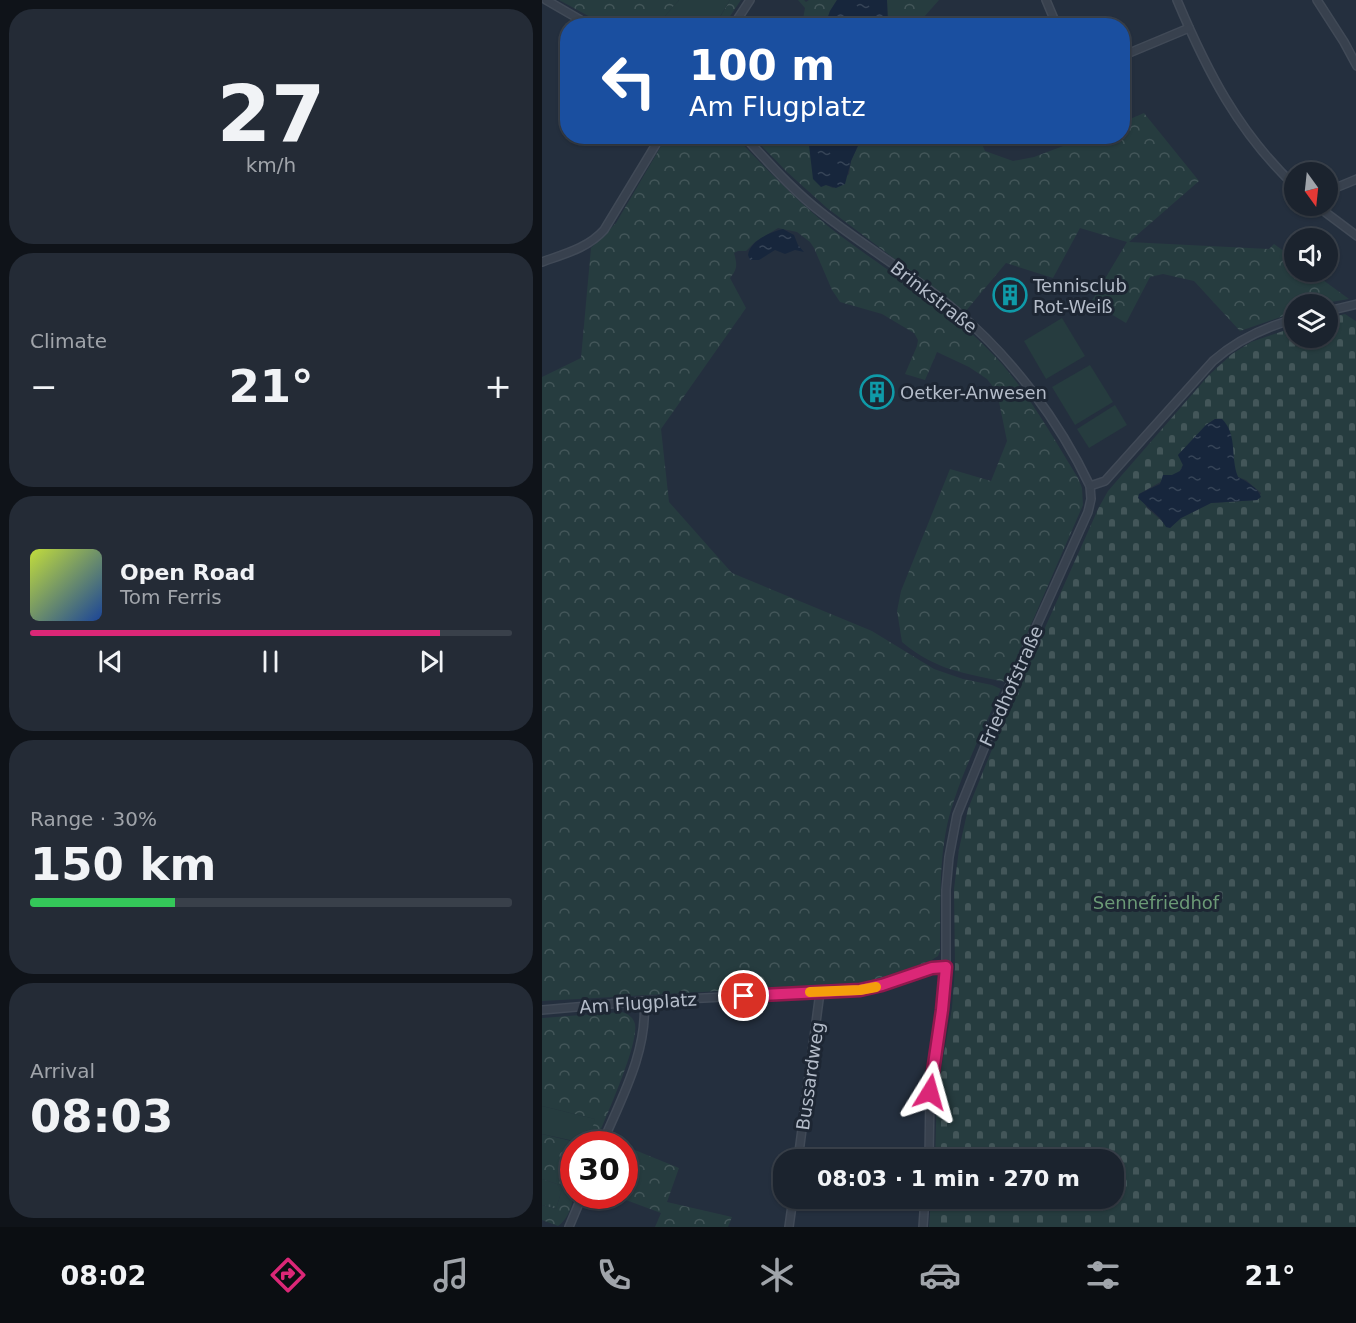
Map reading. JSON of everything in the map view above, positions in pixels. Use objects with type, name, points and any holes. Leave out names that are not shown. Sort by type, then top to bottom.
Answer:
[{"type":"street","points":[[542,5],[545,0],[577,18]]},
{"type":"street","points":[[738,18],[750,0]]},
{"type":"street","points":[[1046,0],[1054,18]]},
{"type":"street","points":[[1177,0],[1212,78],[1238,121],[1284,175]]},
{"type":"street","points":[[1318,0],[1356,66]]},
{"type":"street","points":[[1130,53],[1189,28]]},
{"type":"street","points":[[542,262],[583,246],[600,235],[611,223],[656,144]]},
{"type":"street","name":"Brinkstraße","points":[[752,144],[801,196],[955,310],[997,350],[1037,398],[1090,486]]},
{"type":"street","points":[[1338,187],[1356,179]]},
{"type":"street","points":[[1330,216],[1356,236]]},
{"type":"street","points":[[1338,308],[1356,304]]},
{"type":"street","points":[[1090,486],[1105,481],[1213,361],[1226,350],[1249,336],[1284,323]]},
{"type":"street","name":"Friedhofstraße","points":[[929,1149],[928,1115],[931,1083],[946,967],[946,890],[949,857],[957,815],[1009,687],[1088,512],[1091,499],[1090,486]]},
{"type":"street","name":"Am Flugplatz","points":[[542,1010],[872,988],[932,968],[946,967]]},
{"type":"street","name":"Bussardweg","points":[[799,1149],[820,992]]},
{"type":"street","points":[[607,1131],[641,1047],[645,1023],[644,1002]]},
{"type":"street","points":[[569,1227],[577,1209]]},
{"type":"street","points":[[789,1227],[791,1209]]},
{"type":"street","points":[[923,1227],[924,1209]]},
{"type":"green space","points":[[559,0],[679,0],[665,18],[592,18]]},
{"type":"green space","points":[[679,0],[730,0],[719,18],[664,17]]},
{"type":"green space","points":[[730,0],[741,0],[729,18],[720,18]]},
{"type":"green space","points":[[798,0],[806,2],[809,0],[837,0],[828,18],[803,18],[805,8]]},
{"type":"green space","points":[[887,0],[939,0],[923,18],[888,18]]},
{"type":"green space","points":[[1144,113],[1199,181],[1129,242],[1269,249],[1274,244],[1284,251],[1284,282],[1326,282],[1349,299],[1338,301],[1338,294],[1284,294],[1284,316],[1240,331],[1194,281],[1163,274],[1150,277],[1126,323],[1091,302],[1127,242],[1080,228],[1053,278],[1006,263],[965,312],[827,208],[760,144],[811,144],[826,185],[833,188],[849,174],[851,161],[859,144],[982,144],[985,151],[1013,161],[1034,157],[1068,144],[1130,144],[1130,119]]},
{"type":"green space","points":[[662,144],[743,144],[824,223],[945,311],[984,345],[1013,377],[1033,405],[1078,478],[1082,488],[1083,505],[1006,682],[951,670],[927,659],[902,642],[897,611],[901,591],[950,469],[991,481],[1007,441],[997,392],[987,379],[969,367],[937,352],[925,380],[905,374],[917,346],[918,340],[914,333],[882,314],[840,302],[810,242],[797,232],[778,228],[755,242],[746,251],[734,253],[736,266],[730,278],[746,308],[661,429],[669,502],[732,573],[872,631],[934,669],[1001,689],[966,768],[949,817],[942,867],[940,951],[938,956],[930,961],[873,981],[859,983],[542,1001],[542,377],[581,358],[591,248],[616,223]]},
{"type":"green space","name":"Sennefriedhof","points":[[1345,314],[1357,322],[1356,1227],[929,1227],[930,1209],[1124,1209],[1124,1149],[935,1149],[937,1092],[952,1008],[955,968],[954,889],[959,849],[968,809],[1005,717],[1108,491],[1209,375],[1232,354],[1251,342],[1284,331],[1284,348],[1338,348],[1338,316]],"holes":[[[1215,419],[1233,455],[1238,477],[1246,480],[1261,493],[1257,500],[1211,503],[1181,518],[1170,528],[1147,508],[1139,494],[1180,471],[1183,465],[1178,455],[1206,425]]]},
{"type":"green space","points":[[1062,318],[1085,356],[1046,379],[1024,341]]},
{"type":"green space","points":[[1090,365],[1113,402],[1075,425],[1052,387]]},
{"type":"green space","points":[[1115,405],[1127,425],[1089,448],[1077,429]]},
{"type":"green space","points":[[622,1012],[633,1019],[635,1034],[632,1048],[600,1131],[591,1131],[594,1119],[542,1106],[542,1018]]},
{"type":"green space","points":[[542,1106],[595,1119],[592,1131],[560,1131],[560,1138],[542,1134]]},
{"type":"green space","points":[[542,1134],[560,1138],[560,1185],[542,1179]]},
{"type":"green space","points":[[638,1151],[679,1168],[667,1202],[732,1217],[728,1227],[655,1227],[661,1213],[638,1204]]},
{"type":"green space","points":[[542,1179],[560,1185],[556,1209],[542,1205]]},
{"type":"green space","points":[[560,1196],[560,1209],[570,1209],[558,1226],[542,1220],[542,1205],[556,1209]]},
{"type":"water","points":[[837,0],[887,0],[888,18],[828,18]]},
{"type":"water","points":[[809,144],[859,144],[851,161],[845,184],[836,188],[826,185],[821,187],[813,179]]},
{"type":"water","points":[[783,229],[794,235],[804,252],[795,250],[785,254],[775,250],[759,260],[750,260],[748,255],[752,245],[772,232]]},
{"type":"water","points":[[1215,419],[1222,419],[1230,432],[1238,477],[1255,488],[1261,497],[1257,500],[1211,503],[1181,518],[1170,528],[1166,527],[1160,518],[1138,498],[1139,494],[1160,484],[1163,475],[1172,475],[1180,471],[1183,465],[1178,455],[1206,425]]},
{"type":"slow traffic","points":[[810,992],[876,987]]},
{"type":"place","name":"Tennisclub Rot-Weiß","points":[[1010,295]]},
{"type":"place","name":"Oetker-Anwesen","points":[[877,392]]},
{"type":"route","points":[[744,996],[860,990],[932,968],[946,967],[930,1092]]}]
